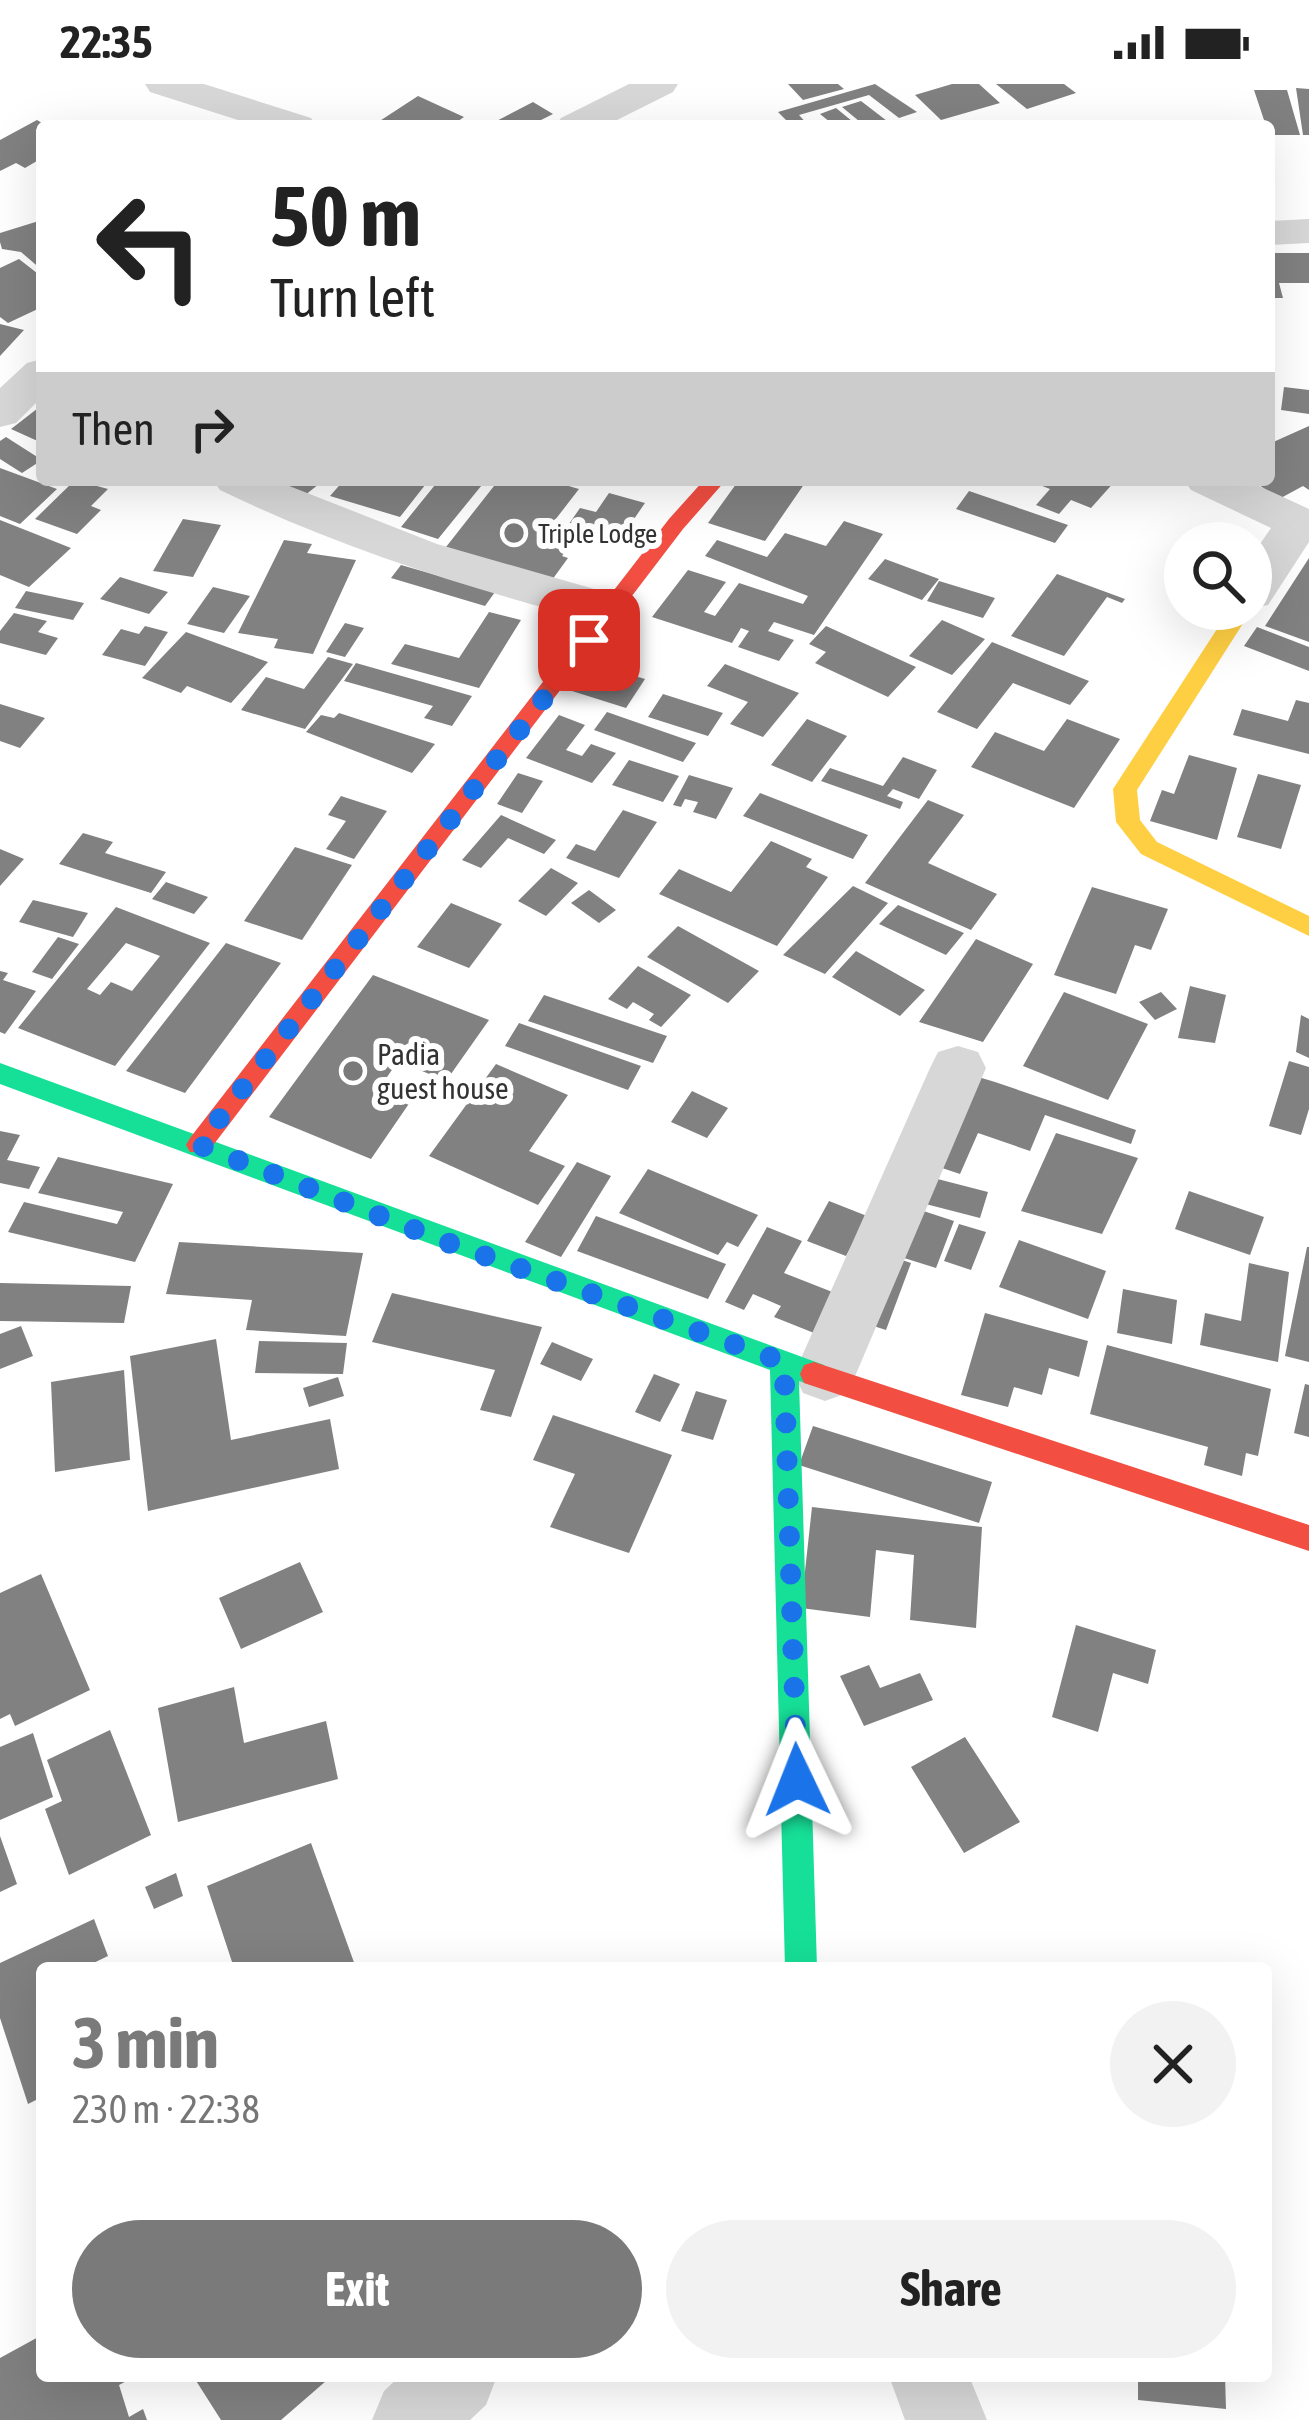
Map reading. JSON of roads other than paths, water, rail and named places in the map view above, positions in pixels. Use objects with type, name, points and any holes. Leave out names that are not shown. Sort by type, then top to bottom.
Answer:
[{"type":"street","points":[[164,84],[277,120]]},
{"type":"street","points":[[587,120],[658,84]]},
{"type":"street","points":[[1275,233],[1309,231]]},
{"type":"street","points":[[0,413],[36,378]]},
{"type":"street","points":[[248,486],[285,505],[516,585],[612,610]]},
{"type":"street","points":[[199,1145],[676,524],[711,486]]},
{"type":"street","points":[[1220,486],[1303,524],[1272,566]]},
{"type":"street","points":[[1227,630],[1125,789],[1122,807],[1129,831],[1149,848],[1309,927]]},
{"type":"street","points":[[802,1962],[805,1368],[958,1068]]},
{"type":"street","points":[[0,1073],[446,1242],[1309,1538]]},
{"type":"street","points":[[413,2420],[451,2382]]},
{"type":"street","points":[[931,2382],[946,2420]]},
{"type":"place","name":"Triple Lodge","points":[[514,533]]},
{"type":"place","name":"Padia guest house","points":[[353,1071]]}]
